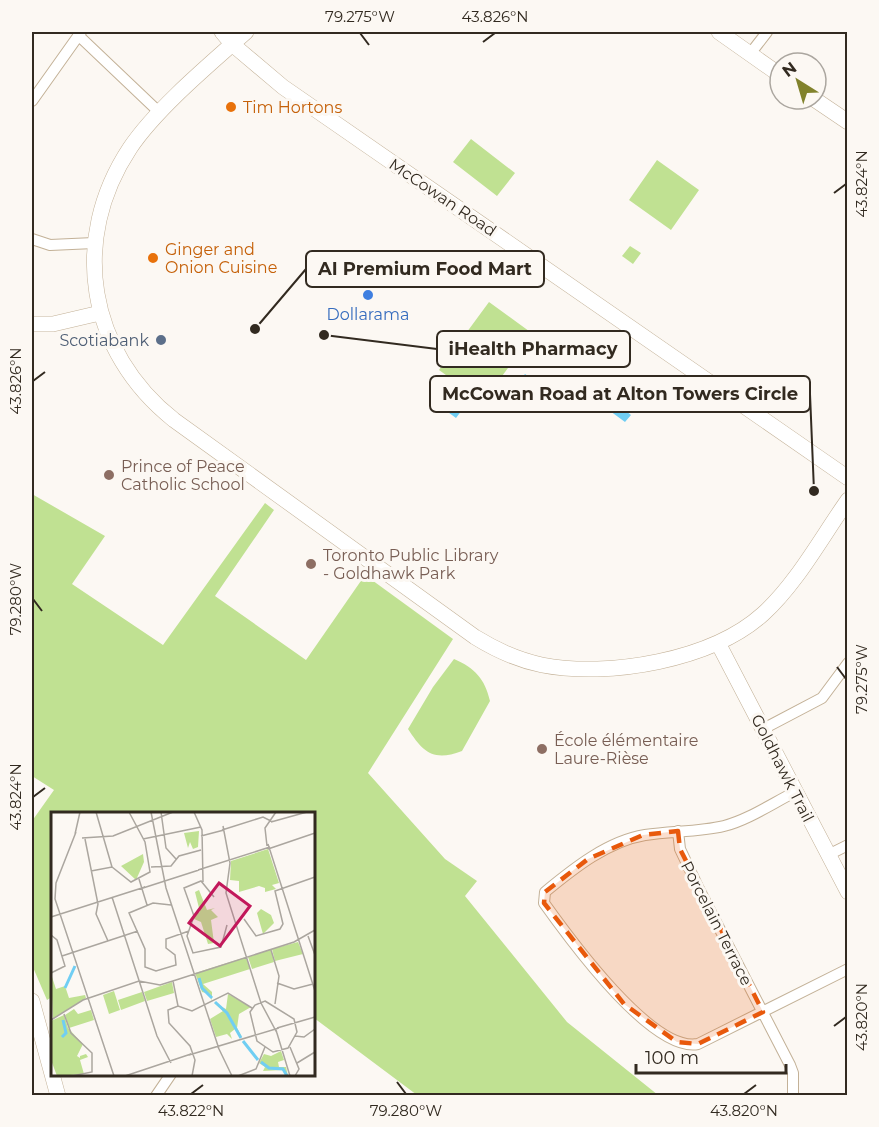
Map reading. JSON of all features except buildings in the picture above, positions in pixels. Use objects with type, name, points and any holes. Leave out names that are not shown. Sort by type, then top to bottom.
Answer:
[{"type":"street","name":"McCowan Road","points":[[222,32],[232,44],[283,87],[848,478]]},
{"type":"street","points":[[246,32],[160,113],[138,137],[121,164],[103,203],[94,243],[100,313],[110,340],[123,364],[148,398],[167,415],[492,647],[535,663],[586,668],[656,662],[688,655],[743,630],[774,603],[848,500]]},
{"type":"street","points":[[719,32],[768,67]]},
{"type":"street","points":[[750,54],[766,32]]},
{"type":"street","points":[[32,101],[80,33],[160,113]]},
{"type":"street","points":[[828,108],[848,122]]},
{"type":"street","points":[[32,239],[50,244],[94,243]]},
{"type":"street","points":[[32,324],[53,324],[100,313]]},
{"type":"street","name":"Goldhawk Trail","points":[[718,643],[848,892]]},
{"type":"street","points":[[763,729],[822,698],[848,663]]},
{"type":"street","points":[[795,792],[726,826],[632,838],[588,860],[545,892],[544,903],[624,1004],[677,1042],[690,1046],[848,969]]},
{"type":"street","name":"Porcelain Terrace","points":[[678,831],[680,849],[790,1065],[793,1074],[793,1095]]},
{"type":"street","points":[[828,855],[848,845]]},
{"type":"street","points":[[32,1001],[51,1070]]},
{"type":"street","points":[[53,1076],[58,1095]]},
{"type":"street","points":[[156,1095],[170,1076]]},
{"type":"highlighted area","points":[[678,831],[680,849],[763,1012],[698,1044],[677,1042],[624,1004],[544,903],[545,892],[588,859],[643,835]]},
{"type":"green space","points":[[471,139],[515,173],[497,196],[453,162]]},
{"type":"green space","points":[[657,160],[699,190],[671,230],[629,200]]},
{"type":"green space","points":[[630,246],[641,253],[633,264],[622,256]]},
{"type":"green space","points":[[489,302],[533,334],[483,402],[439,370]]},
{"type":"green space","points":[[32,494],[105,536],[72,584],[163,645],[265,503],[274,510],[215,596],[306,660],[365,575],[453,639],[368,773],[445,859],[477,881],[465,896],[567,1022],[658,1095],[417,1095],[315,1019],[315,812],[51,812],[51,998],[47,1000],[32,965],[32,821],[54,790],[32,776]]},
{"type":"green space","points":[[454,659],[468,666],[478,675],[490,701],[462,751],[436,755],[424,749],[408,729],[433,687]]},
{"type":"water","points":[[525,374],[540,385],[535,393],[519,382]]},
{"type":"water","points":[[446,399],[462,410],[456,418],[441,407]]},
{"type":"water","points":[[616,403],[631,415],[625,422],[610,411]]},
{"type":"place","name":"Tim Hortons","points":[[231,107]]},
{"type":"place","name":"Ginger and Onion Cuisine","points":[[153,258]]},
{"type":"place","name":"Dollarama","points":[[368,295]]},
{"type":"place","name":"AI Premium Food Mart","points":[[255,329]]},
{"type":"place","name":"iHealth Pharmacy","points":[[324,335]]},
{"type":"place","name":"Scotiabank","points":[[161,340]]},
{"type":"place","name":"Prince of Peace Catholic School","points":[[109,475]]},
{"type":"place","name":"McCowan Road at Alton Towers Circle","points":[[814,491]]},
{"type":"place","name":"Toronto Public Library - Goldhawk Park","points":[[311,564]]},
{"type":"place","name":"École élémentaire Laure-Rièse","points":[[542,749]]}]
